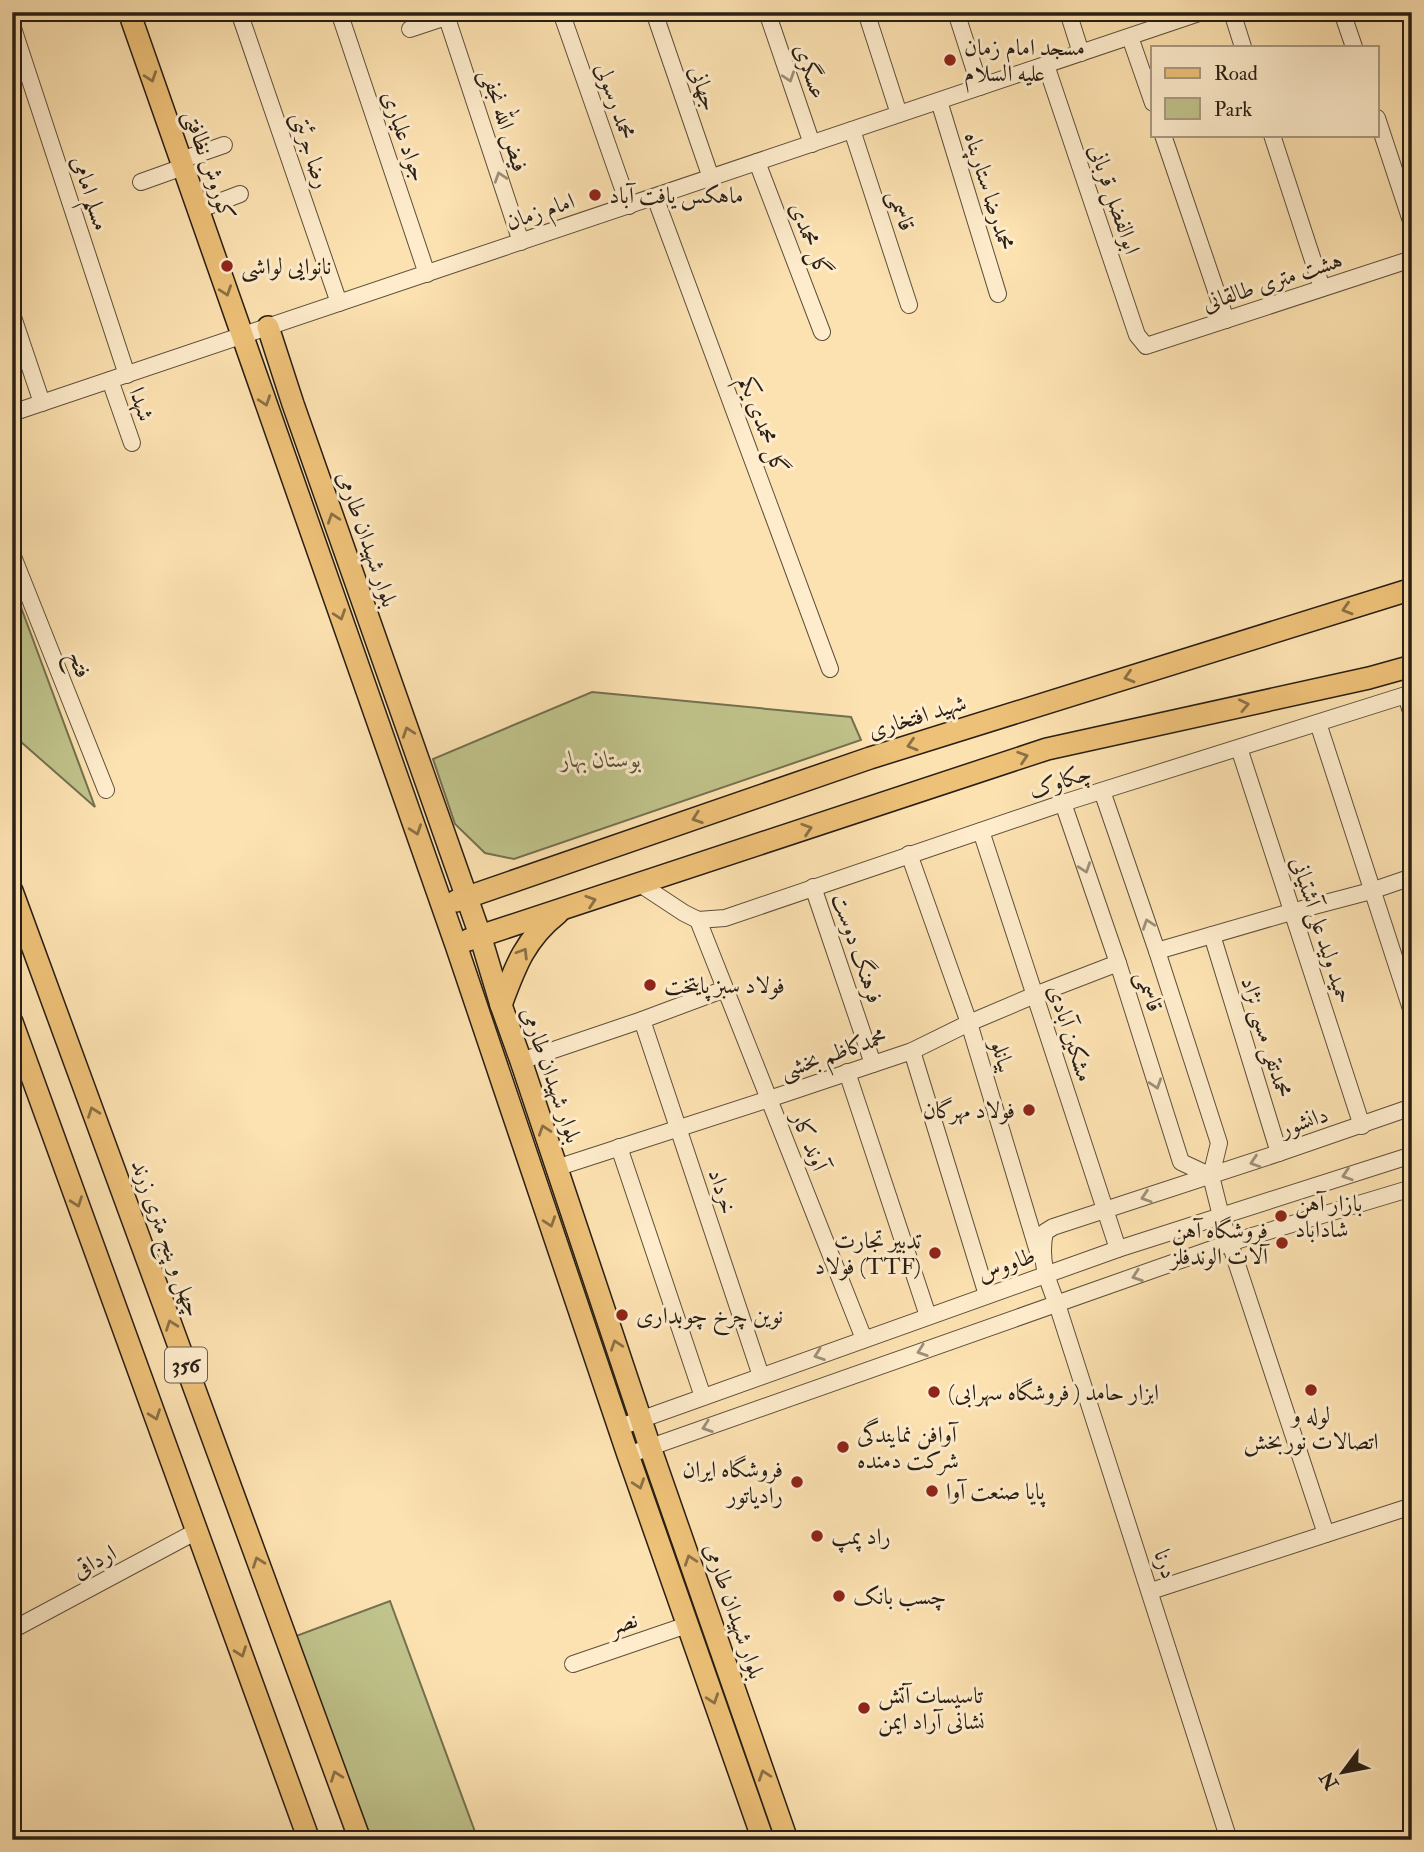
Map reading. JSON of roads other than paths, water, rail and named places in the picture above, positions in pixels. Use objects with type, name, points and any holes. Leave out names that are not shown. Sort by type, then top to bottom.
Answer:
[{"type":"main road","name":"کوروش نظافتی","points":[[129,12],[242,336]]},
{"type":"main road","name":"بلوار شهیدان طارمی","points":[[268,327],[480,935],[501,1005],[650,1447],[787,1840]]},
{"type":"main road","points":[[242,336],[456,945],[628,1455],[763,1840]]},
{"type":"main road","name":"شهید افتخاری","points":[[442,905],[870,758],[1412,589]]},
{"type":"main road","points":[[456,945],[1047,749],[1369,678],[1412,666]]},
{"type":"main road","name":"چهل و پنج متری زرند","points":[[12,891],[360,1840]]},
{"type":"main road","points":[[501,1005],[515,967],[527,945],[544,924],[561,911]]},
{"type":"main road","name":"356","points":[[12,1022],[309,1840]]},
{"type":"street","points":[[12,16],[22,12]]},
{"type":"street","name":"رضا جرئتی","points":[[239,12],[339,303]]},
{"type":"street","name":"جواد علیاری","points":[[339,12],[427,274]]},
{"type":"street","name":"محمد رسولی","points":[[561,12],[629,206]]},
{"type":"street","name":"جهانی","points":[[654,12],[711,178]]},
{"type":"street","name":"عسگری","points":[[767,12],[812,144]]},
{"type":"street","points":[[866,12],[899,114]]},
{"type":"street","points":[[956,12],[980,87]]},
{"type":"street","points":[[1068,12],[1081,53]]},
{"type":"street","name":"امام زمان","points":[[12,413],[1130,37],[1154,20],[1202,12]]},
{"type":"street","points":[[1232,12],[1243,46]]},
{"type":"street","points":[[1342,12],[1354,46]]},
{"type":"street","points":[[410,29],[446,15]]},
{"type":"street","name":"فیض الله نجفی","points":[[446,15],[521,242]]},
{"type":"street","name":"مسلم امامی","points":[[12,25],[127,375]]},
{"type":"street","points":[[1130,37],[1151,97]]},
{"type":"street","name":"ابوالفضل قربانی","points":[[1046,65],[1137,335],[1146,346]]},
{"type":"street","name":"محمدرضا ستارپناه","points":[[939,101],[998,294]]},
{"type":"street","points":[[1378,121],[1412,224]]},
{"type":"street","name":"قاسمی","points":[[852,130],[909,305]]},
{"type":"street","points":[[1163,136],[1226,320]]},
{"type":"street","points":[[1272,136],[1322,288]]},
{"type":"street","points":[[141,182],[224,145]]},
{"type":"street","name":"گل محمدی","points":[[757,162],[822,332]]},
{"type":"street","points":[[198,210],[240,194]]},
{"type":"street","name":"گل محمدی یکم","points":[[655,197],[830,669]]},
{"type":"street","name":"هشت متری طالقانی","points":[[1146,346],[1412,259]]},
{"type":"street","points":[[12,314],[42,403]]},
{"type":"street","name":"شهدا","points":[[110,380],[132,443]]},
{"type":"street","name":"فتح","points":[[12,554],[106,790]]},
{"type":"street","points":[[1409,694],[1412,715]]},
{"type":"street","name":"چکاوک","points":[[698,920],[725,918],[1063,803],[1409,694]]},
{"type":"street","points":[[1318,723],[1412,1012]]},
{"type":"street","name":"حمید ولید علی آشتیانی","points":[[1239,748],[1362,1126]]},
{"type":"street","name":"قاسمی","points":[[1102,791],[1219,1143],[1211,1176],[1221,1216],[1326,1534]]},
{"type":"street","name":"قاسمی","points":[[1063,803],[1118,963],[1181,1162],[1211,1176]]},
{"type":"street","name":"مشکین آبادی","points":[[981,831],[1118,1249]]},
{"type":"street","name":"بیانلو","points":[[909,854],[969,1023],[1045,1274]]},
{"type":"street","points":[[1157,951],[1412,877]]},
{"type":"street","points":[[640,884],[698,920]]},
{"type":"street","name":"فرهنگ دوست","points":[[813,887],[873,1064]]},
{"type":"street","name":"آوند کار","points":[[698,920],[864,1339]]},
{"type":"street","name":"محمدتقی مسی نژاد","points":[[1212,934],[1279,1153]]},
{"type":"street","name":"محمدکاظم بخشی","points":[[556,1168],[912,1051],[969,1023],[1118,963]]},
{"type":"street","points":[[521,1061],[725,989]]},
{"type":"street","name":"خرداد","points":[[642,1020],[761,1377]]},
{"type":"street","points":[[912,1051],[987,1295]]},
{"type":"street","points":[[847,1072],[928,1316]]},
{"type":"street","name":"دانشور","points":[[1045,1274],[1042,1245],[1045,1232],[1053,1227],[1362,1126],[1412,1107]]},
{"type":"street","points":[[619,1147],[703,1397]]},
{"type":"street","name":"طاووس","points":[[620,1427],[1045,1274],[1412,1155]]},
{"type":"street","points":[[628,1455],[1229,1243],[1412,1188]]},
{"type":"street","name":"درنا","points":[[1045,1274],[1151,1591],[1229,1840]]},
{"type":"street","points":[[1151,1591],[1412,1506]]},
{"type":"street","name":"ارداقی","points":[[12,1630],[197,1531]]},
{"type":"street","name":"نصر","points":[[573,1664],[687,1625]]},
{"type":"place","name":"مسجد امام زمان علیه السلام","points":[[950,60]]},
{"type":"place","name":"ماهکس یافت آباد","points":[[595,195]]},
{"type":"place","name":"نانوایی لواشی","points":[[227,266]]},
{"type":"place","name":"فولاد سبز پایتخت","points":[[650,985]]},
{"type":"place","name":"فولاد مهرگان","points":[[1029,1110]]},
{"type":"place","name":"بازار آهن شاداباد","points":[[1281,1216]]},
{"type":"place","name":"فروشگاه آهن آلات الوندفلز","points":[[1282,1243]]},
{"type":"place","name":"تدبیر تجارت فولاد (TTF)","points":[[935,1253]]},
{"type":"place","name":"نوین چرخ چوبداری","points":[[622,1315]]},
{"type":"place","name":"لوله و اتصالات نوربخش","points":[[1311,1390]]},
{"type":"place","name":"ابزار حامد ( فروشگاه سهرابی)","points":[[934,1392]]},
{"type":"place","name":"آوافن نمایندگی شرکت دمنده","points":[[843,1447]]},
{"type":"place","name":"فروشگاه ایران رادیاتور","points":[[797,1482]]},
{"type":"place","name":"پایا صنعت آوا","points":[[932,1491]]},
{"type":"place","name":"راد پمپ","points":[[817,1536]]},
{"type":"place","name":"چسب بانک","points":[[839,1596]]},
{"type":"place","name":"تاسیسات آتش نشانی آراد ایمن","points":[[864,1708]]},
{"type":"park label","name":"بوستان بهار","points":[[601,759]]}]
